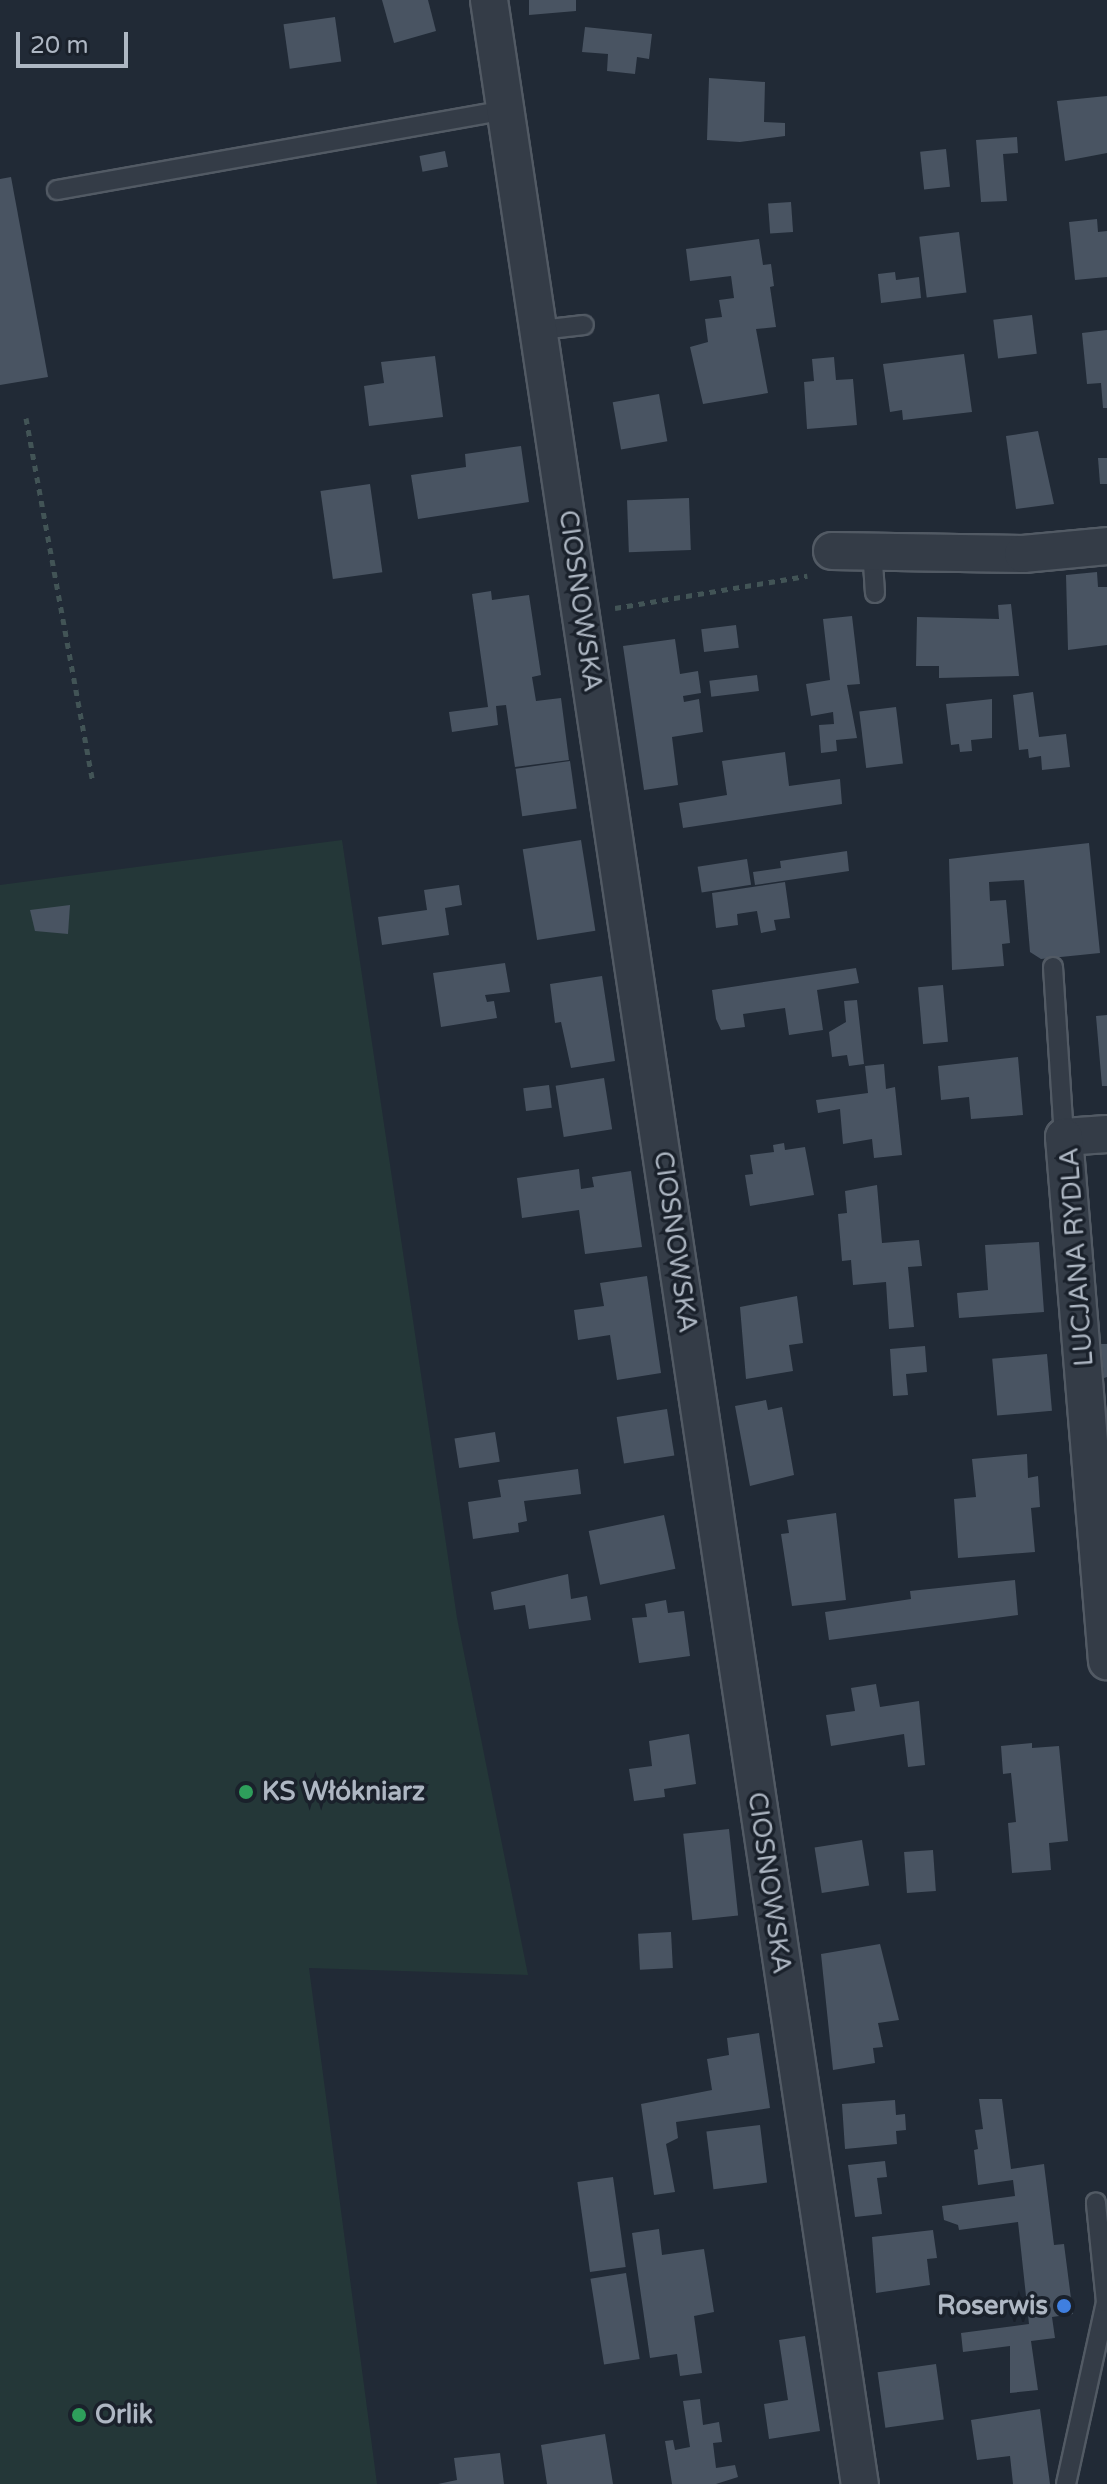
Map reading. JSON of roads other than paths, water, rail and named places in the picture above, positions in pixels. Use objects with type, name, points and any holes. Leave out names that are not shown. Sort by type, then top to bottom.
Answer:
[{"type":"street","name":"CIOSNOWSKA","points":[[489,0],[541,330],[860,2484]]},
{"type":"street","points":[[832,551],[872,548],[1023,554],[1107,546]]},
{"type":"street","name":"LUCJANA RYDLA","points":[[1107,1134],[1064,1137],[1104,1558],[1107,1661]]},
{"type":"lane","points":[[57,190],[505,110]]},
{"type":"lane","points":[[541,330],[584,325]]},
{"type":"lane","points":[[872,548],[875,593]]},
{"type":"lane","points":[[1053,967],[1064,1137]]},
{"type":"lane","points":[[1066,2484],[1106,2302],[1096,2203]]},
{"type":"place","name":"KS Włókniarz","points":[[246,1792]]},
{"type":"place","name":"Roserwis","points":[[1064,2306]]},
{"type":"place","name":"Orlik","points":[[79,2415]]}]
